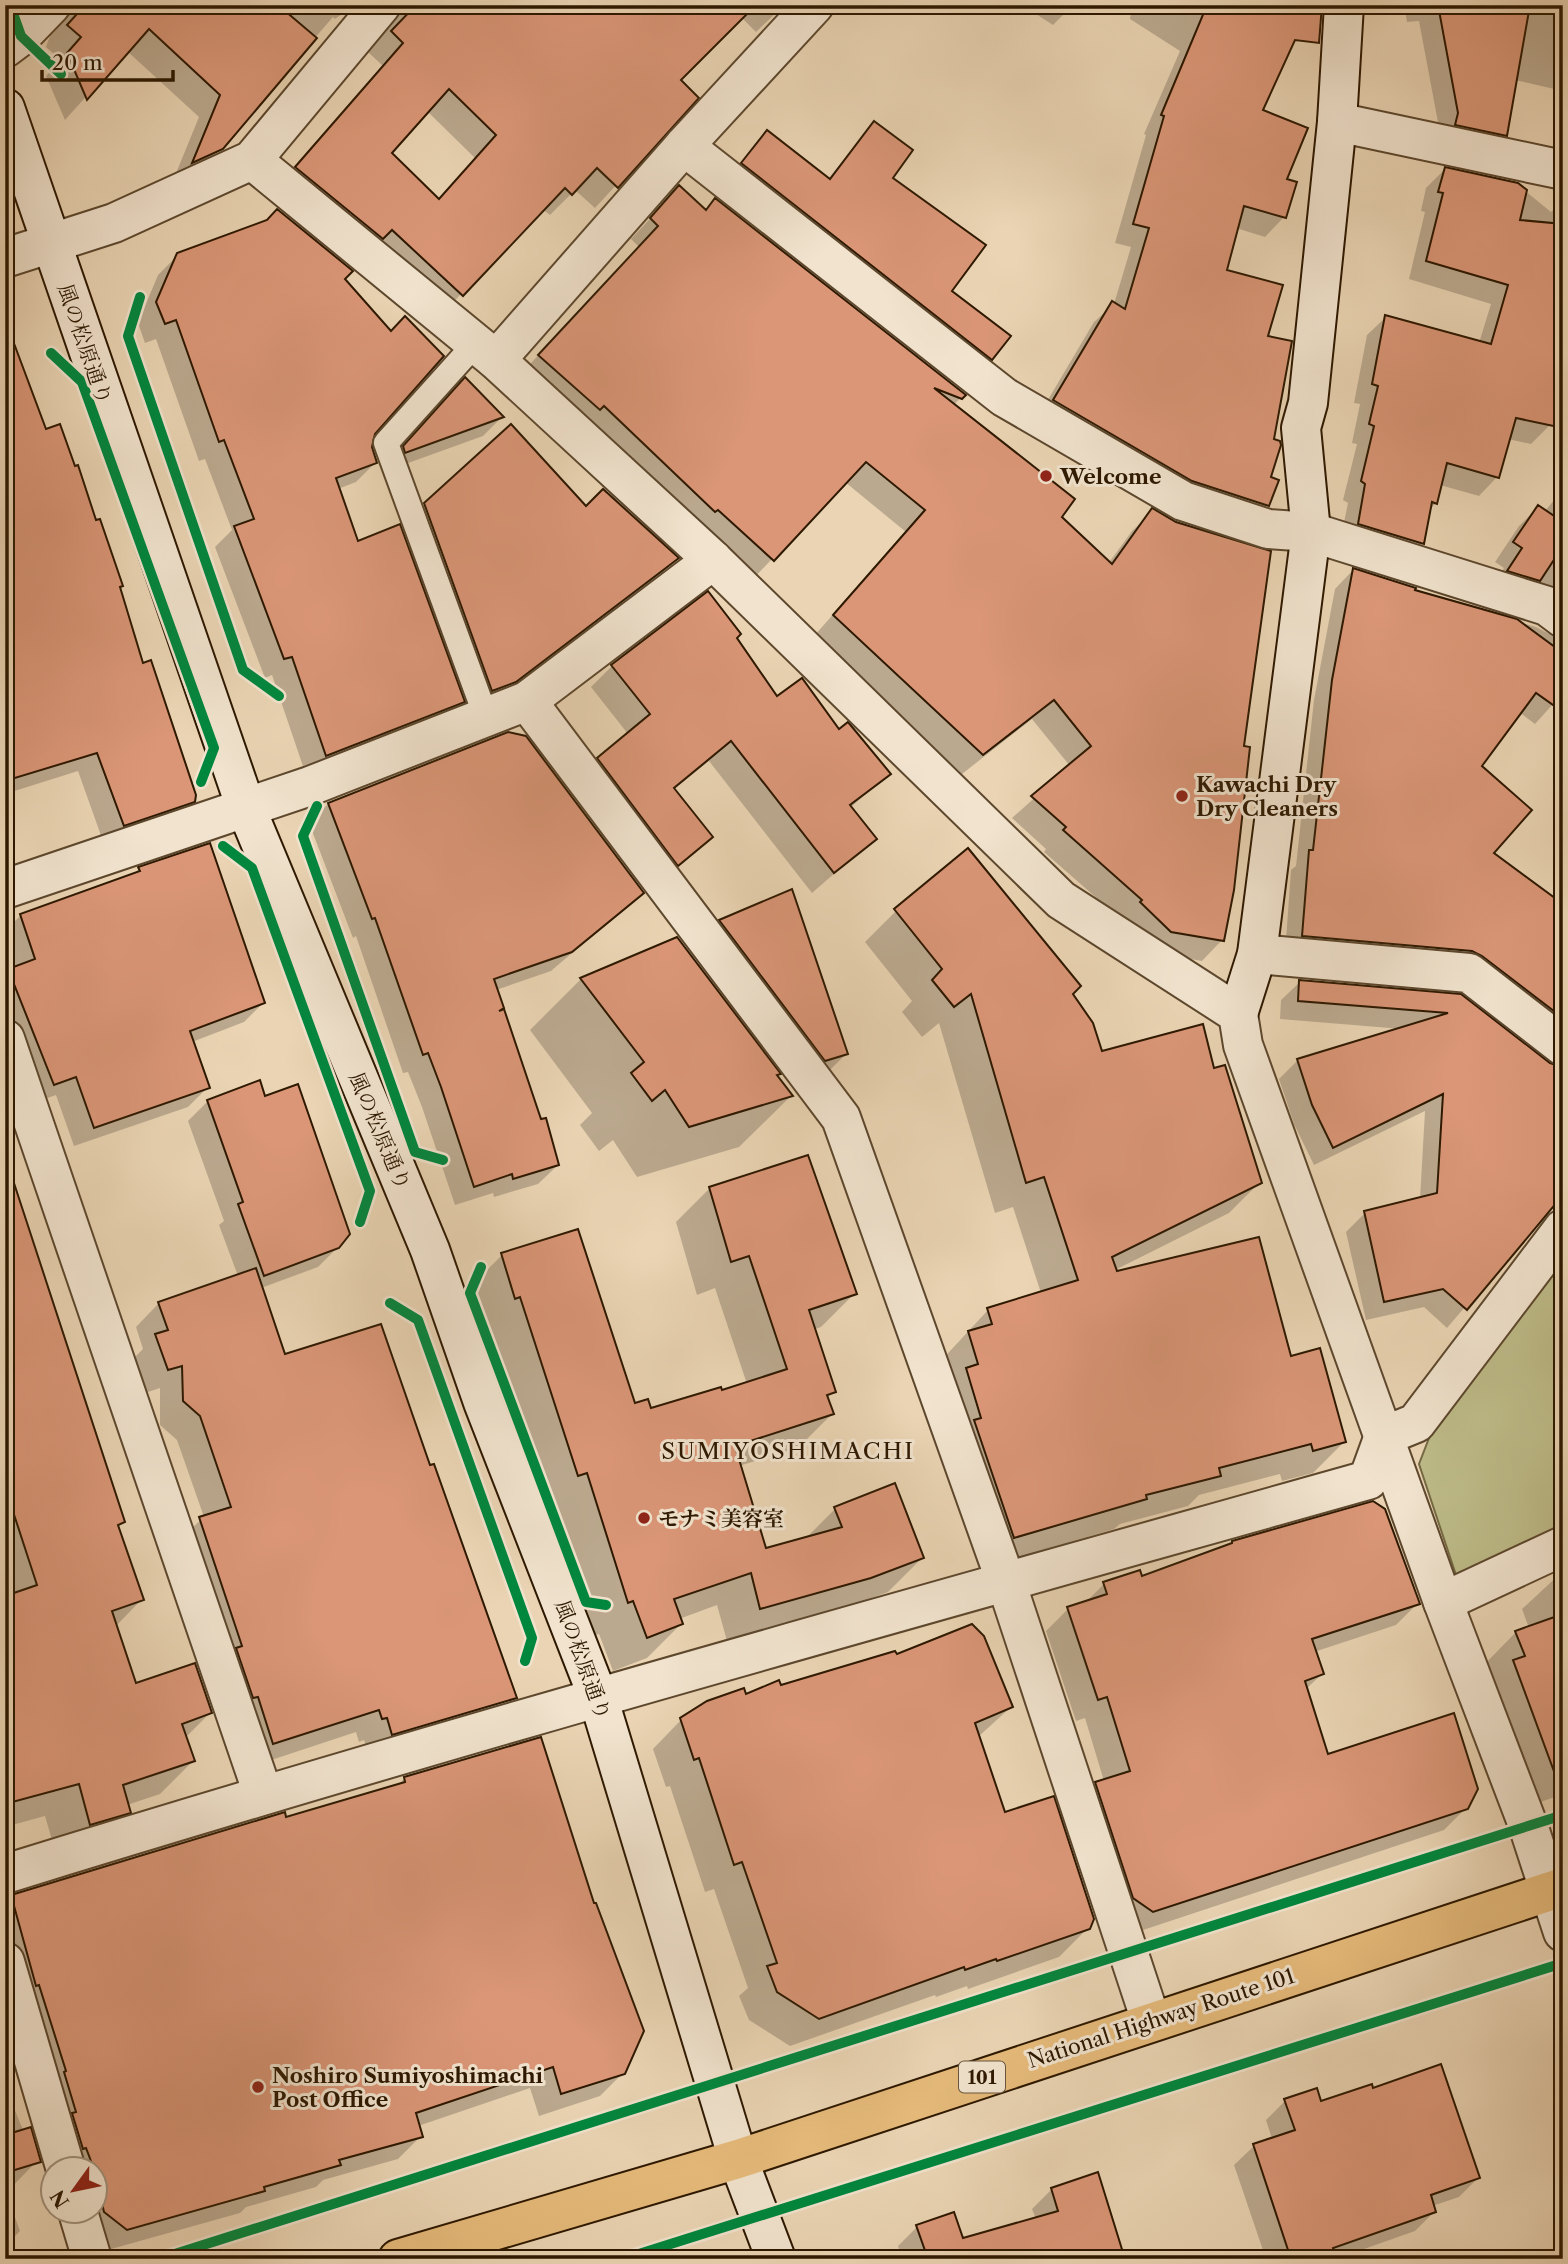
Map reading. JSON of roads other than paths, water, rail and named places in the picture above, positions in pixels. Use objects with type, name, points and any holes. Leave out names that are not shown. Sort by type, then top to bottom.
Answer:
[{"type":"highway","name":"National Highway Route 101","points":[[398,2259],[737,2159],[1556,1889]]},
{"type":"street","points":[[5,48],[51,5]]},
{"type":"street","points":[[5,258],[114,223],[251,160],[381,5]]},
{"type":"street","points":[[486,352],[684,146],[814,5]]},
{"type":"street","points":[[1344,5],[1337,122],[1308,403],[1301,428],[1311,532],[1257,954],[1238,1014],[1243,1045],[1443,1602],[1528,1825],[1556,1889],[1563,1932]]},
{"type":"street","name":"風の松原通り","points":[[5,108],[246,808],[430,1250],[483,1402],[598,1697],[737,2159],[776,2259]]},
{"type":"street","points":[[1337,122],[1563,170]]},
{"type":"street","points":[[684,146],[1004,397],[1183,501],[1268,530],[1311,532],[1558,602]]},
{"type":"street","points":[[251,160],[486,352],[713,560],[1061,900],[1238,1014]]},
{"type":"street","points":[[5,890],[246,808],[527,701],[713,560]]},
{"type":"street","points":[[527,701],[841,1118],[1006,1582],[1151,2021]]},
{"type":"street","points":[[1257,954],[1469,973],[1563,1046]]},
{"type":"street","points":[[5,1038],[263,1794]]},
{"type":"street","points":[[5,1874],[263,1794],[598,1697],[1368,1480],[1384,1436],[1416,1423],[1563,1229]]},
{"type":"street","points":[[1443,1602],[1563,1546]]},
{"type":"street","points":[[5,1962],[62,2156]]},
{"type":"street","points":[[82,2226],[92,2259]]},
{"type":"lane","points":[[486,352],[386,443],[486,717]]},
{"type":"place","name":"Welcome","points":[[1046,476]]},
{"type":"place","name":"Kawachi Dry Dry Cleaners","points":[[1182,796]]},
{"type":"place","name":"モナミ美容室","points":[[644,1518]]},
{"type":"place","name":"Noshiro Sumiyoshimachi Post Office","points":[[258,2087]]},
{"type":"district","name":"SUMIYOSHIMACHI","points":[[788,1451]]}]
